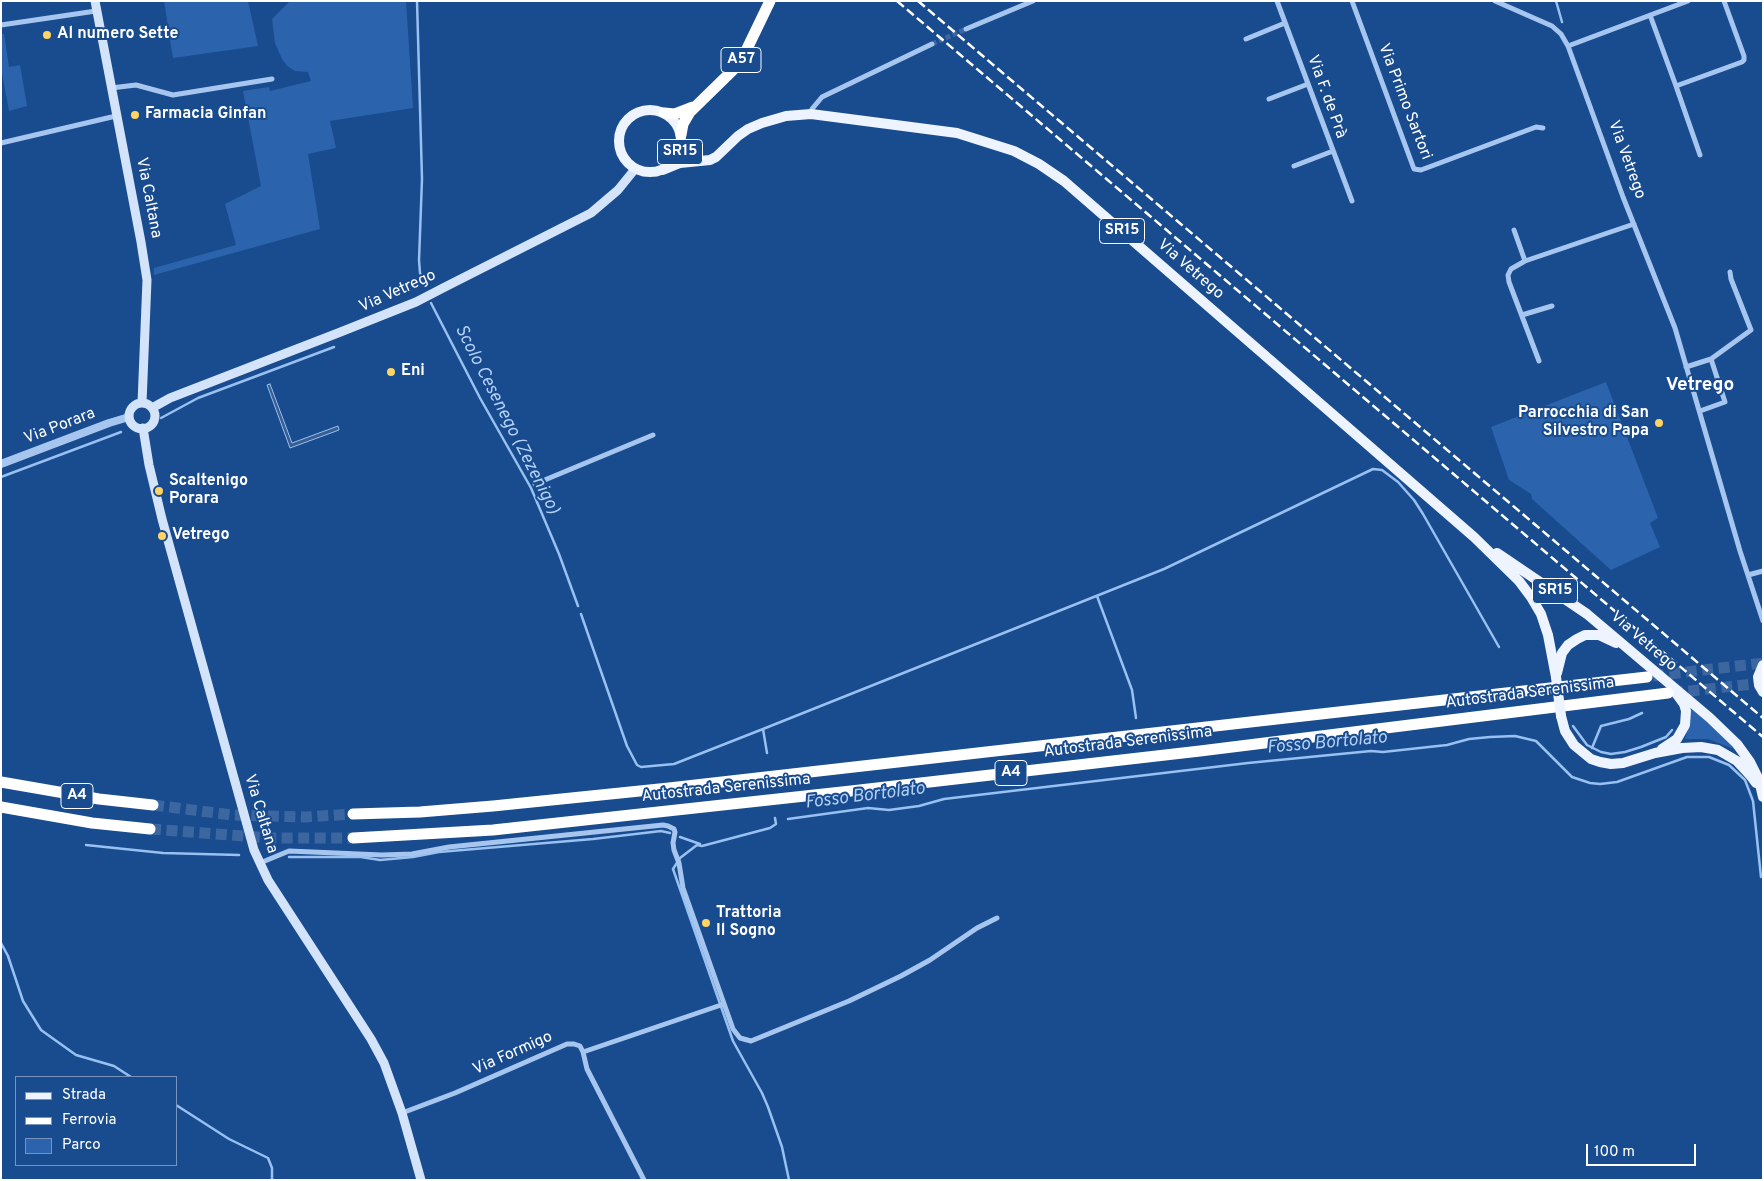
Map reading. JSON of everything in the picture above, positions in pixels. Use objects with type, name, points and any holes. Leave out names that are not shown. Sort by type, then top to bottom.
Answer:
[{"type":"highway","name":"A57","points":[[682,137],[684,121],[695,107],[734,70],[744,55],[770,1]]},
{"type":"highway","name":"A57","points":[[664,113],[676,114],[695,107]]},
{"type":"highway","name":"Autostrada Serenissima","points":[[353,814],[475,807],[660,789],[1647,677]]},
{"type":"highway","name":"Autostrada Serenissima","points":[[353,838],[493,830],[831,794],[1668,694]]},
{"type":"highway","name":"A4","points":[[1,782],[99,799],[153,805]]},
{"type":"highway","name":"A4","points":[[1,807],[92,823],[150,829]]},
{"type":"main road","name":"Via Caltana","points":[[96,6],[142,242],[147,280],[142,403]]},
{"type":"main road","name":"SR15","points":[[636,169],[629,165],[621,152],[619,137],[624,123],[629,118],[642,110],[650,109],[664,113],[677,124],[682,137],[679,154],[675,161],[663,170]]},
{"type":"main road","name":"Via Vetrego","points":[[152,408],[170,398],[416,302],[591,212],[618,190],[636,169],[654,173],[680,162],[710,160],[716,157],[738,136],[762,123],[786,116],[811,114],[957,133],[1014,151],[1039,164],[1064,181],[1474,537],[1519,581],[1536,605],[1548,635],[1561,716],[1569,738],[1582,752],[1591,759],[1611,764],[1623,763],[1688,747],[1718,750],[1737,761],[1746,770],[1763,797]]},
{"type":"main road","points":[[682,137],[690,154],[702,161]]},
{"type":"main road","points":[[142,403],[148,404],[152,408],[154,418],[148,426],[143,428],[134,426],[129,417],[131,409],[137,404],[142,403]]},
{"type":"main road","name":"Via Caltana","points":[[143,428],[149,465],[162,518],[254,850],[271,885],[371,1039],[384,1063],[402,1112],[420,1180]]},
{"type":"main road","name":"Via Vetrego","points":[[1474,537],[1574,604],[1616,637],[1631,652],[1710,718],[1737,744],[1755,770],[1763,797]]},
{"type":"main road","name":"SR15","points":[[1556,676],[1564,650],[1572,642],[1585,635],[1604,636],[1631,652]]},
{"type":"main road","points":[[1763,664],[1758,677],[1759,685],[1763,692]]},
{"type":"main road","name":"SR15","points":[[1655,754],[1677,739],[1683,731],[1686,720],[1684,704],[1665,681]]},
{"type":"street","points":[[966,29],[1032,1]]},
{"type":"street","name":"Via F. de Prà","points":[[1277,1],[1352,201]]},
{"type":"street","name":"Via Primo Sartori","points":[[1352,1],[1414,169],[1421,170],[1536,127],[1543,128]]},
{"type":"street","name":"Via Vetrego","points":[[1495,1],[1552,26],[1561,34],[1568,46],[1675,328],[1763,621]]},
{"type":"street","points":[[1568,46],[1688,1]]},
{"type":"street","points":[[1676,86],[1744,60],[1724,1]]},
{"type":"street","points":[[1,25],[96,6]]},
{"type":"street","points":[[1650,15],[1700,155]]},
{"type":"street","points":[[1246,39],[1285,23]]},
{"type":"street","points":[[811,114],[812,108],[822,97],[932,44]]},
{"type":"street","points":[[111,88],[136,85],[173,95],[272,79]]},
{"type":"street","points":[[1269,99],[1308,84]]},
{"type":"street","points":[[1,143],[116,116]]},
{"type":"street","points":[[1294,166],[1332,151]]},
{"type":"street","points":[[1539,361],[1508,275],[1513,267],[1525,261],[1634,224]]},
{"type":"street","points":[[1514,230],[1525,261]]},
{"type":"street","points":[[1686,367],[1711,359],[1751,330],[1730,272]]},
{"type":"street","points":[[1522,315],[1552,306]]},
{"type":"street","points":[[1700,411],[1725,402],[1711,359]]},
{"type":"street","name":"Via Porara","points":[[1,464],[129,417]]},
{"type":"street","points":[[535,484],[653,435]]},
{"type":"street","points":[[1748,575],[1763,570]]},
{"type":"street","points":[[259,863],[289,851],[382,855],[412,854],[449,847],[663,825],[674,829],[673,843],[683,888],[733,1030],[744,1041],[757,1040],[849,1001],[901,976],[930,960],[977,928],[997,918]]},
{"type":"street","points":[[644,1180],[588,1069],[584,1052],[723,1004]]},
{"type":"street","name":"Via Formigo","points":[[402,1112],[455,1093],[567,1044],[580,1046],[584,1052]]},
{"type":"green space","points":[[164,1],[248,1],[258,46],[173,58]]},
{"type":"green space","points":[[290,1],[406,1],[413,108],[330,121],[336,148],[308,154],[320,229],[154,275],[154,268],[236,245],[225,204],[261,186],[243,91],[269,87],[270,91],[311,81],[308,72],[295,71],[287,66],[275,43],[272,19]]},
{"type":"green space","points":[[1,34],[4,34],[9,67],[20,65],[27,106],[9,111],[1,68]]},
{"type":"green space","points":[[1606,382],[1658,518],[1650,523],[1660,547],[1611,570],[1532,499],[1531,494],[1509,480],[1491,427]]},
{"type":"green space","points":[[1688,703],[1734,749],[1708,739],[1685,739],[1690,724]]},
{"type":"shaded area","points":[[270,384],[292,443],[338,426],[339,430],[290,448],[267,385]]},
{"type":"waterway","name":"Scolo Cesenego (Zezenigo)","points":[[417,1],[422,179],[419,260],[420,273],[425,286]]},
{"type":"waterway","points":[[1556,1],[1562,22]]},
{"type":"waterway","name":"Scolo Cesenego (Zezenigo)","points":[[431,303],[480,398],[531,488],[559,554],[578,606]]},
{"type":"waterway","points":[[161,418],[198,398],[334,347]]},
{"type":"waterway","points":[[1,477],[121,432]]},
{"type":"waterway","name":"Fosso Bortolato","points":[[763,729],[1164,569],[1373,469],[1382,470],[1398,482],[1414,500],[1499,647]]},
{"type":"waterway","points":[[1097,596],[1132,690],[1136,718]]},
{"type":"waterway","name":"Scolo Cesenego (Zezenigo)","points":[[581,614],[627,746],[637,765],[641,767],[674,764],[763,729],[767,753]]},
{"type":"waterway","points":[[1592,748],[1601,726],[1629,719],[1642,713]]},
{"type":"waterway","points":[[1573,726],[1587,745],[1601,752],[1611,754],[1641,747],[1666,737],[1672,730]]},
{"type":"waterway","name":"Fosso Bortolato","points":[[788,819],[868,808],[889,810],[919,806],[944,799],[1248,763],[1371,751],[1383,752],[1447,745],[1469,739],[1515,736],[1536,741],[1572,777],[1590,783],[1617,782],[1687,757],[1709,757],[1729,765],[1745,780],[1753,801],[1761,877]]},
{"type":"waterway","name":"Scolo Cesenego (Zezenigo)","points":[[775,818],[776,824],[770,828],[702,846],[697,845],[680,858],[673,869],[733,1041],[768,1107],[782,1147],[789,1180]]},
{"type":"waterway","points":[[289,857],[361,857],[380,860],[439,852],[593,839],[661,831],[670,833]]},
{"type":"waterway","points":[[680,837],[700,844]]},
{"type":"waterway","points":[[86,845],[163,853],[239,855]]},
{"type":"waterway","points":[[1,943],[8,956],[23,1001],[41,1030],[76,1055],[114,1066],[129,1076]]},
{"type":"waterway","points":[[178,1106],[229,1139],[268,1158],[272,1168],[272,1180]]},
{"type":"tunnel","points":[[932,44],[966,29]]},
{"type":"tunnel","points":[[1653,676],[1763,663]]},
{"type":"tunnel","points":[[1672,693],[1763,683]]},
{"type":"tunnel","points":[[153,805],[232,815],[306,817],[353,814]]},
{"type":"tunnel","points":[[150,829],[271,838],[353,838]]},
{"type":"railway","points":[[897,1],[1763,737]]},
{"type":"railway","points":[[918,1],[1763,718]]},
{"type":"place","name":"Al numero Sette","points":[[47,35]]},
{"type":"place","name":"Farmacia Ginfan","points":[[135,115]]},
{"type":"place","name":"Eni","points":[[391,372]]},
{"type":"place","name":"Parrocchia di San Silvestro Papa","points":[[1659,423]]},
{"type":"place","name":"Scaltenigo Porara","points":[[159,491]]},
{"type":"place","name":"Vetrego","points":[[162,536]]},
{"type":"place","name":"Trattoria Il Sogno","points":[[706,923]]},
{"type":"district","name":"Vetrego","points":[[1700,386]]}]
